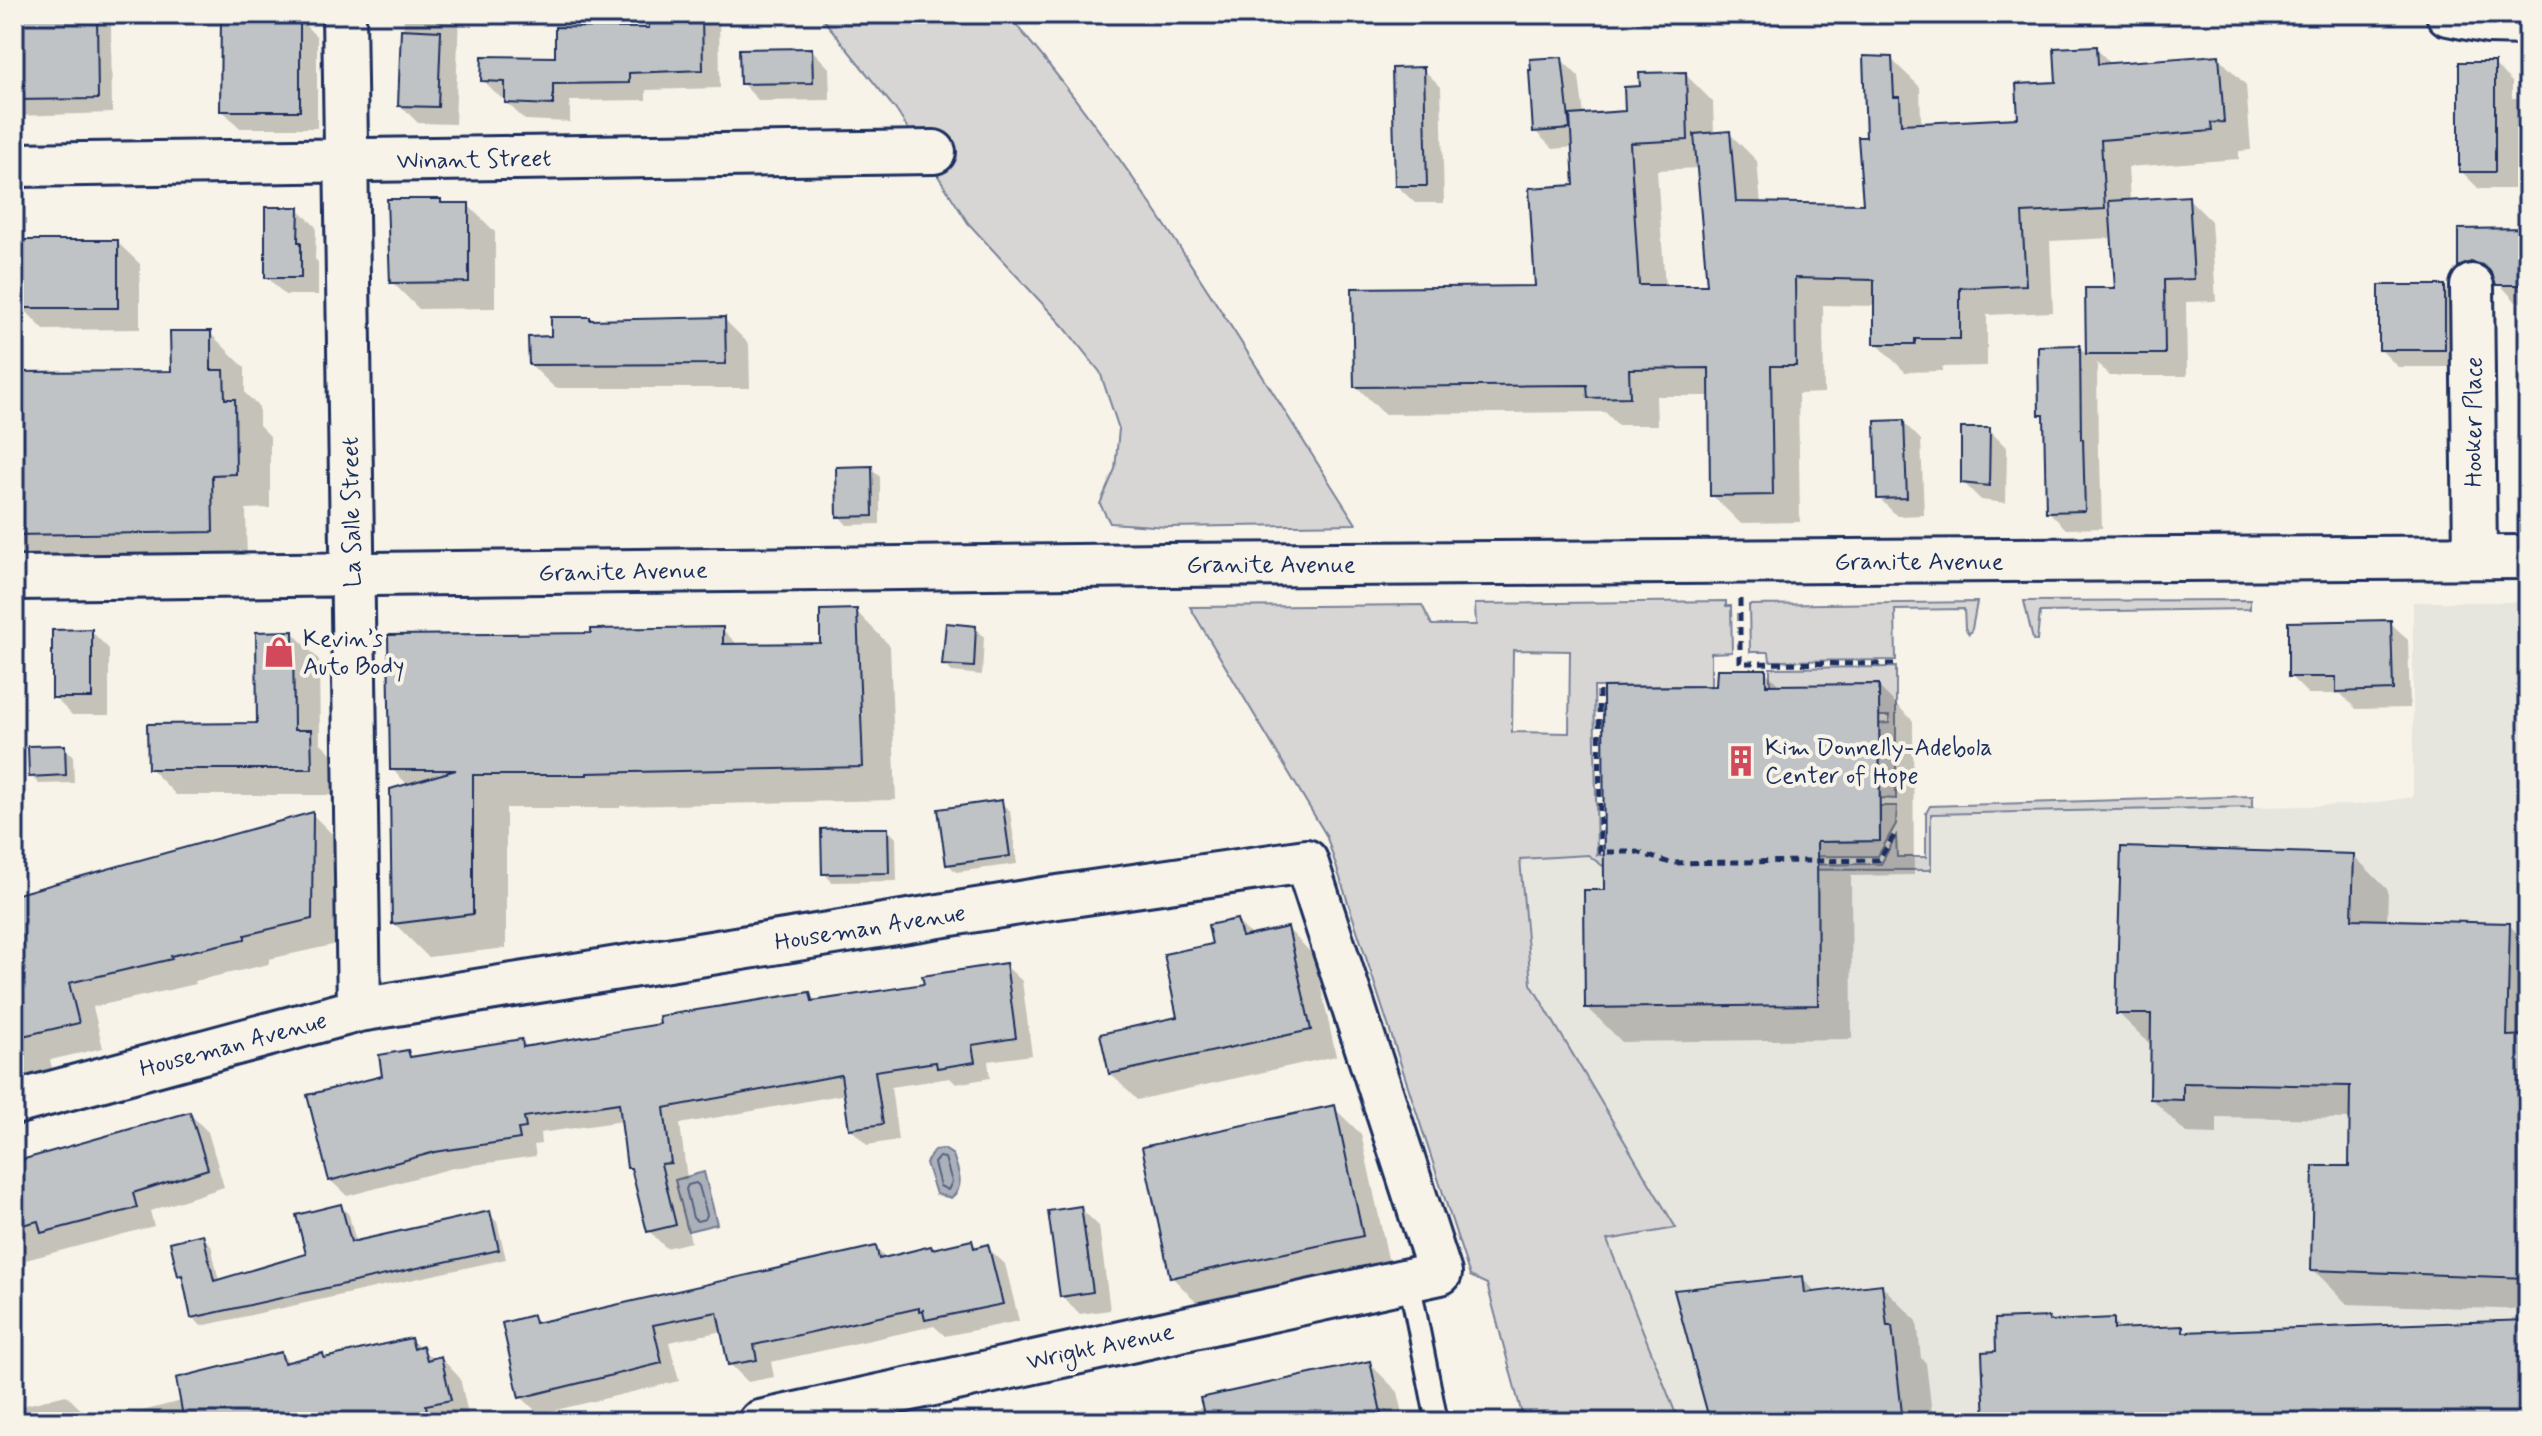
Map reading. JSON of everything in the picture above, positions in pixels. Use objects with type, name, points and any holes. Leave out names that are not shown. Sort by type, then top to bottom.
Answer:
[{"type":"street","name":"La Salle Street","points":[[344,14],[359,1010]]},
{"type":"street","points":[[2448,14],[2502,20]]},
{"type":"street","name":"Winant Street","points":[[14,165],[934,152]]},
{"type":"street","name":"Hooker Place","points":[[2472,286],[2475,557]]},
{"type":"street","name":"Granite Avenue","points":[[14,578],[1167,565],[2528,557]]},
{"type":"street","name":"Houseman Avenue","points":[[14,1103],[359,1010],[1044,899],[1306,861],[1424,1277]]},
{"type":"street","name":"Wright Avenue","points":[[760,1422],[1424,1277]]},
{"type":"lane","points":[[1424,1277],[1437,1422]]},
{"type":"path","points":[[1740,599],[1740,663],[1895,664]]},
{"type":"path","points":[[1599,691],[1600,852],[1637,852],[1670,863],[1879,860],[1895,834]]},
{"type":"shaded area","points":[[819,14],[1007,14],[1056,74],[1147,199],[1356,524],[1168,527],[1110,523],[1100,504],[1115,469],[1119,429],[1100,372],[1064,327],[968,223],[896,110]]},
{"type":"shaded area","points":[[2250,600],[2250,609],[2040,612],[2037,641],[2033,640],[2024,601]]},
{"type":"shaded area","points":[[1726,601],[1726,606],[1731,606],[1732,652],[1711,653],[1711,686],[1594,687],[1597,855],[1637,856],[1669,866],[1881,864],[1896,836],[1897,857],[1926,857],[1926,813],[1930,806],[2253,796],[2253,807],[1931,814],[1931,870],[1607,869],[1588,855],[1520,859],[1531,984],[1676,1228],[1607,1240],[1679,1422],[1524,1422],[1487,1284],[1470,1276],[1326,835],[1190,607],[1422,605],[1432,625],[1476,625],[1475,604]],"holes":[[[1513,650],[1570,651],[1569,733],[1512,732]]]},
{"type":"shaded area","points":[[1977,602],[1969,634],[1965,628],[1964,609],[1895,610],[1896,660],[1770,661],[1769,652],[1750,652],[1749,605]]},
{"type":"shaded area","points":[[2413,602],[2528,602],[2528,1422],[1679,1422],[1606,1240],[1676,1228],[1531,984],[1520,859],[1588,855],[1931,870],[1930,814],[2357,805],[2413,797]]},
{"type":"shaded area","points":[[1896,667],[1896,799],[1880,798],[1879,724],[1889,723],[1889,716],[1879,716],[1770,685],[1770,668]]},
{"type":"shaded area","points":[[1880,806],[1897,806],[1896,824],[1878,856],[1671,857],[1604,844],[1880,841]]},
{"type":"water","points":[[944,1149],[953,1155],[960,1178],[956,1194],[951,1198],[936,1194],[926,1163],[934,1150]]},
{"type":"water","points":[[704,1172],[717,1224],[688,1231],[675,1180]]},
{"type":"building","points":[[14,14],[97,14],[98,99],[14,100]]},
{"type":"building","points":[[648,14],[702,14],[703,70],[629,73],[629,83],[553,84],[553,105],[505,103],[505,82],[481,81],[482,56],[555,57],[555,27],[649,28]]},
{"type":"building","points":[[300,17],[300,111],[220,111],[221,18]]},
{"type":"building","points":[[401,29],[441,31],[438,107],[398,106]]},
{"type":"building","points":[[2097,46],[2098,64],[2219,55],[2224,122],[2211,123],[2212,131],[2101,140],[2105,209],[2022,213],[2026,285],[1960,288],[1960,339],[1915,339],[1915,344],[1874,344],[1874,280],[1795,278],[1796,366],[1771,366],[1773,495],[1710,496],[1709,368],[1629,369],[1630,397],[1588,398],[1587,385],[1354,387],[1352,288],[1535,286],[1529,188],[1574,185],[1570,115],[1625,111],[1624,87],[1640,86],[1639,73],[1686,72],[1688,140],[1630,143],[1639,285],[1707,285],[1694,134],[1730,131],[1736,202],[1863,204],[1858,137],[1866,137],[1863,56],[1892,57],[1894,97],[1900,97],[1901,124],[2018,118],[2016,84],[2056,82],[2054,48]]},
{"type":"building","points":[[812,48],[813,83],[740,84],[739,49]]},
{"type":"building","points":[[1562,57],[1570,129],[1533,132],[1530,59]]},
{"type":"building","points":[[2459,62],[2495,62],[2495,172],[2459,172]]},
{"type":"building","points":[[1424,67],[1427,186],[1395,186],[1392,68]]},
{"type":"building","points":[[2189,196],[2194,279],[2164,280],[2165,354],[2086,354],[2085,288],[2115,288],[2109,201]]},
{"type":"building","points":[[387,199],[441,199],[441,203],[469,203],[469,282],[390,283]]},
{"type":"building","points":[[265,207],[299,207],[301,278],[265,278]]},
{"type":"building","points":[[2528,228],[2528,285],[2496,285],[2492,273],[2483,265],[2471,262],[2458,267],[2458,229]]},
{"type":"building","points":[[20,240],[118,240],[118,308],[20,308]]},
{"type":"building","points":[[2379,285],[2445,285],[2445,350],[2379,350]]},
{"type":"building","points":[[551,317],[590,317],[590,320],[725,317],[726,364],[529,365],[528,337],[551,336]]},
{"type":"building","points":[[170,331],[211,331],[211,370],[224,370],[225,399],[235,399],[236,474],[212,475],[213,532],[14,535],[14,372],[171,371]]},
{"type":"building","points":[[2080,345],[2085,511],[2046,512],[2044,415],[2039,415],[2038,346]]},
{"type":"building","points":[[1904,420],[1907,498],[1877,499],[1875,421]]},
{"type":"building","points":[[1961,428],[1990,428],[1989,486],[1961,483]]},
{"type":"building","points":[[872,466],[873,516],[837,517],[836,467]]},
{"type":"building","points":[[857,609],[863,767],[473,775],[473,914],[392,924],[390,789],[456,770],[390,770],[388,635],[591,633],[591,629],[723,627],[723,644],[820,643],[820,610]]},
{"type":"building","points":[[2391,620],[2393,690],[2336,692],[2336,677],[2288,677],[2288,622]]},
{"type":"building","points":[[946,623],[976,626],[974,667],[942,665]]},
{"type":"building","points":[[92,629],[92,698],[52,698],[52,630]]},
{"type":"building","points":[[293,631],[294,730],[311,730],[312,769],[148,769],[147,724],[257,723],[256,632]]},
{"type":"building","points":[[1717,669],[1766,669],[1766,685],[1879,684],[1880,841],[1817,842],[1818,1005],[1585,1008],[1584,890],[1604,890],[1603,687],[1716,686]]},
{"type":"building","points":[[65,745],[66,775],[29,777],[28,746]]},
{"type":"building","points":[[1002,800],[1010,856],[946,865],[938,809]]},
{"type":"building","points":[[313,812],[312,919],[171,956],[172,959],[69,983],[79,1023],[14,1038],[14,895]]},
{"type":"building","points":[[888,828],[889,873],[822,874],[821,829]]},
{"type":"building","points":[[2121,847],[2354,854],[2352,919],[2510,923],[2507,1036],[2528,1035],[2528,1278],[2311,1270],[2313,1166],[2349,1166],[2350,1086],[2183,1083],[2183,1100],[2150,1099],[2151,1014],[2116,1014]]},
{"type":"building","points":[[1237,919],[1242,937],[1288,927],[1311,1030],[1109,1074],[1100,1034],[1177,1017],[1164,954],[1212,944],[1208,925]]},
{"type":"building","points":[[1006,963],[1016,1038],[972,1045],[975,1062],[937,1068],[936,1062],[875,1071],[883,1124],[849,1129],[841,1075],[664,1108],[671,1163],[661,1164],[676,1225],[647,1232],[631,1168],[627,1168],[619,1103],[524,1117],[526,1128],[518,1129],[520,1139],[435,1152],[329,1181],[307,1095],[382,1076],[379,1055],[408,1050],[410,1057],[522,1039],[523,1047],[660,1024],[659,1016],[810,992],[812,1001],[924,984],[922,976]]},
{"type":"building","points":[[1335,1105],[1363,1236],[1170,1278],[1142,1147]]},
{"type":"building","points":[[190,1112],[208,1169],[133,1193],[137,1208],[41,1233],[38,1221],[14,1227],[14,1162]]},
{"type":"building","points":[[341,1204],[351,1242],[490,1211],[499,1250],[191,1318],[182,1275],[178,1276],[170,1242],[203,1234],[214,1281],[306,1254],[296,1215]]},
{"type":"building","points":[[1081,1206],[1093,1292],[1060,1297],[1048,1211]]},
{"type":"building","points":[[972,1240],[974,1248],[988,1244],[1003,1304],[925,1320],[923,1310],[919,1311],[919,1308],[754,1345],[757,1360],[728,1365],[717,1312],[653,1325],[662,1363],[519,1398],[502,1323],[533,1315],[535,1323],[876,1246],[879,1259]]},
{"type":"building","points":[[1803,1276],[1805,1293],[1882,1284],[1887,1326],[1892,1326],[1903,1422],[1710,1422],[1674,1290]]},
{"type":"building","points":[[2049,1317],[2049,1321],[2114,1318],[2114,1329],[2183,1326],[2183,1332],[2528,1320],[2528,1422],[1985,1422],[1982,1352],[1996,1351],[1995,1319]]},
{"type":"building","points":[[411,1338],[414,1349],[423,1346],[427,1360],[441,1356],[451,1400],[426,1405],[427,1412],[376,1422],[184,1422],[176,1378],[281,1352],[284,1363],[323,1353],[324,1358]]},
{"type":"building","points":[[1370,1361],[1383,1422],[1206,1422],[1200,1398]]},
{"type":"place","name":"Kevin’s Auto Body","points":[[279,652]]},
{"type":"place","name":"Kim Donnelly-Adebola Center of Hope","points":[[1741,761]]}]
